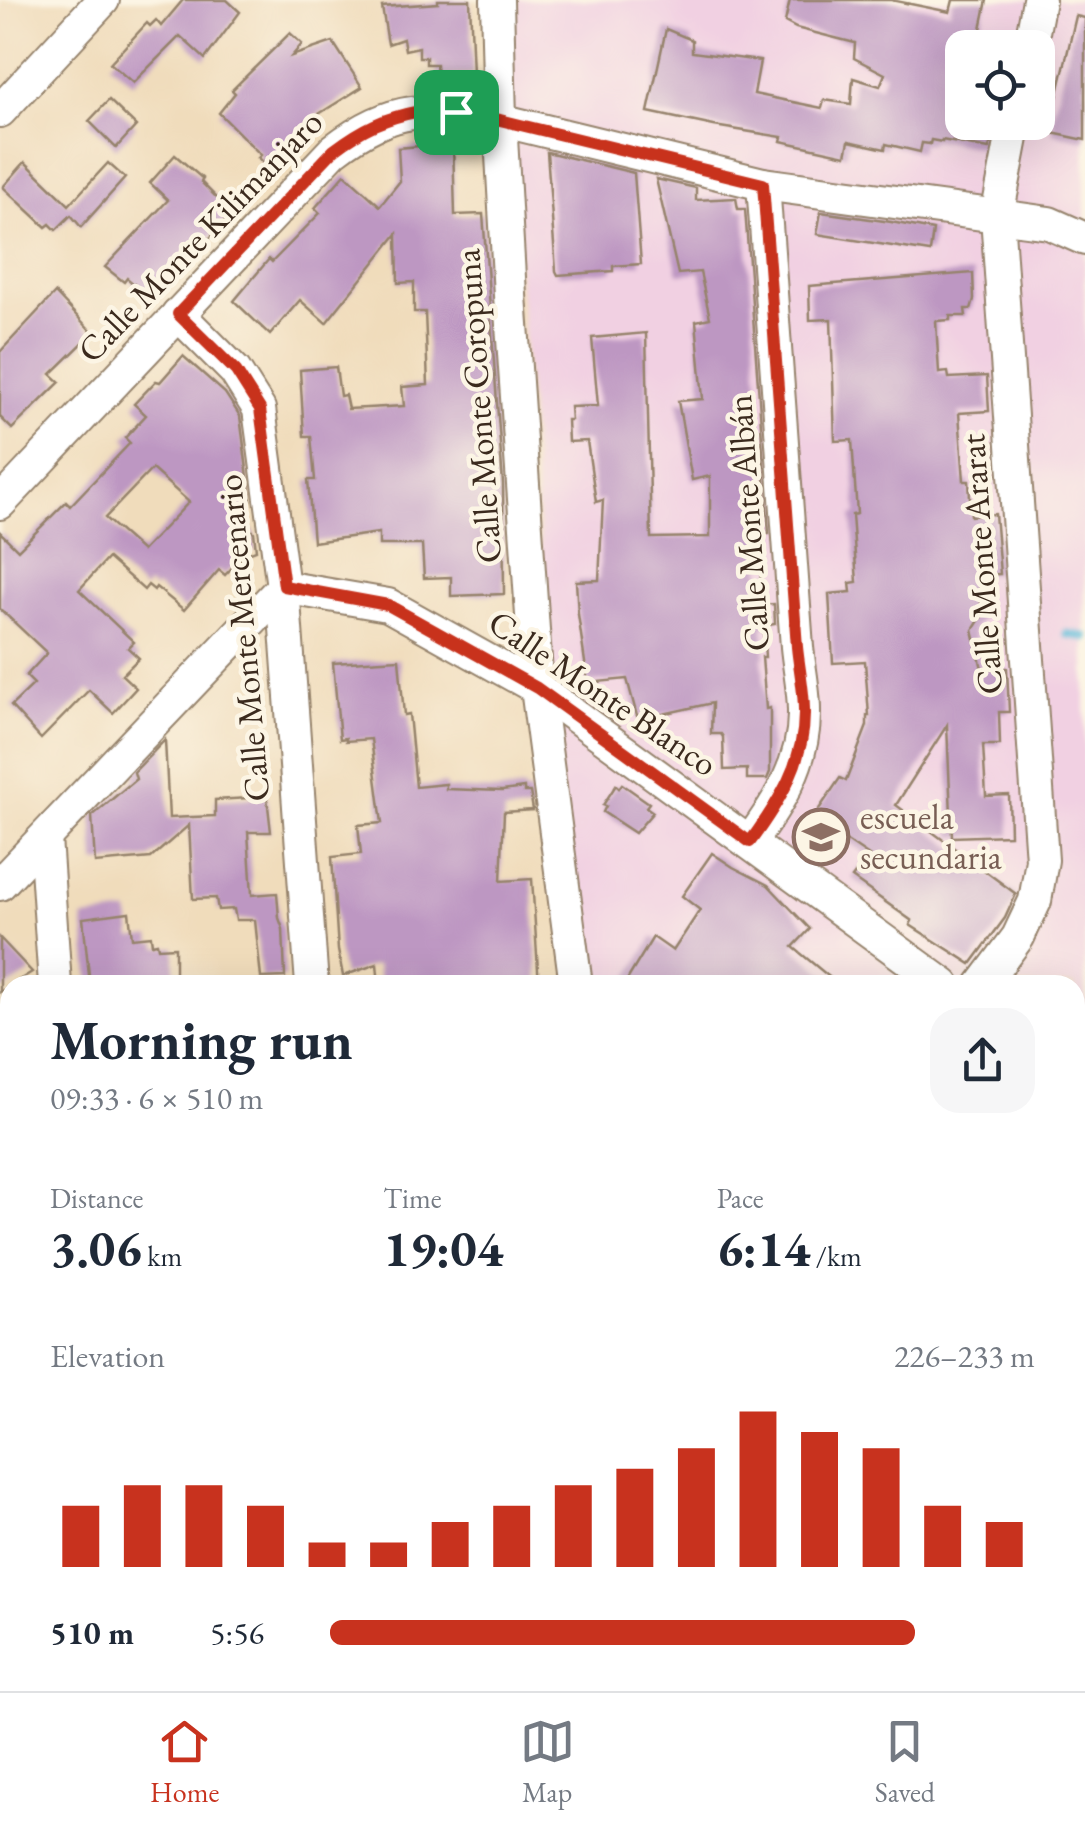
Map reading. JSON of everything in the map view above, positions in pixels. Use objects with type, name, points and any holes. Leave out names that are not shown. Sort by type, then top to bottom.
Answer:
[{"type":"street","points":[[0,111],[102,0]]},
{"type":"street","name":"Calle Monte Coropuna","points":[[497,0],[500,120],[537,688],[575,975]]},
{"type":"street","points":[[1033,30],[1039,0]]},
{"type":"street","name":"Calle Monte Kilimanjaro","points":[[0,503],[334,150],[359,130],[390,117],[420,111],[456,112],[763,184],[1050,223],[1085,239]]},
{"type":"street","name":"Calle Monte Ararat","points":[[990,975],[1018,937],[1035,901],[1042,860],[997,216],[1012,140]]},
{"type":"street","name":"Calle Monte Albán","points":[[750,842],[790,780],[800,753],[804,711],[763,184]]},
{"type":"street","name":"Calle Monte Mercenario","points":[[178,314],[236,371],[260,409],[284,586],[311,975]]},
{"type":"street","points":[[0,884],[284,586]]},
{"type":"street","name":"Calle Monte Blanco","points":[[284,586],[388,605],[537,688],[930,975]]},
{"type":"street","points":[[45,838],[54,975]]},
{"type":"shaded area","name":"escuela secundaria","points":[[497,0],[1085,0],[1085,975],[575,975]]},
{"type":"building","points":[[183,0],[227,0],[240,12],[205,59],[180,36],[133,83],[110,63],[147,23],[150,26],[156,20],[161,26]]},
{"type":"building","points":[[470,0],[473,74],[437,78],[436,64],[426,64],[426,57],[419,57],[419,47],[405,50],[403,39],[388,44],[382,7]]},
{"type":"building","points":[[790,0],[891,0],[950,12],[953,0],[987,0],[981,30],[945,30],[945,140],[991,140],[989,149],[931,140],[930,144],[922,143],[920,152],[849,141],[846,155],[781,141],[782,137],[648,112],[666,29],[692,40],[692,52],[760,61],[754,94],[822,108],[824,100],[851,104],[853,78],[880,86],[885,74],[854,58],[855,43],[785,22]]},
{"type":"building","points":[[1076,16],[1085,18],[1085,140],[1055,134],[1055,106]]},
{"type":"building","points":[[290,33],[302,44],[292,56],[333,42],[362,87],[314,117],[321,125],[274,174],[258,158],[261,155],[219,113],[235,93],[232,90]]},
{"type":"building","points":[[109,100],[136,126],[116,148],[89,121]]},
{"type":"building","points":[[453,143],[455,215],[483,214],[503,484],[504,594],[451,596],[451,577],[424,578],[422,545],[379,545],[379,533],[313,542],[308,480],[315,480],[311,436],[304,436],[300,370],[336,367],[340,396],[345,395],[348,409],[404,406],[402,387],[428,385],[425,312],[414,312],[414,282],[398,283],[397,234],[326,323],[300,300],[270,335],[234,301],[269,259],[272,262],[320,213],[315,208],[345,174],[380,206],[400,181],[398,148]]},
{"type":"building","points":[[547,152],[634,173],[641,264],[613,266],[613,271],[558,275]]},
{"type":"building","points":[[175,155],[203,179],[201,182],[232,213],[151,299],[127,278],[124,282],[105,267],[168,200],[150,183]]},
{"type":"building","points":[[25,162],[69,205],[108,163],[125,178],[81,227],[71,215],[56,230],[50,224],[46,227],[3,187]]},
{"type":"building","points":[[656,179],[696,188],[696,200],[736,198],[738,209],[745,209],[769,534],[762,534],[760,605],[774,604],[775,624],[763,626],[766,709],[770,708],[767,779],[747,779],[747,769],[724,770],[723,737],[711,734],[712,703],[645,718],[645,714],[637,716],[627,679],[588,683],[576,581],[599,580],[603,500],[596,502],[587,441],[568,442],[567,420],[571,420],[570,407],[598,406],[592,338],[646,333],[651,538],[710,537],[710,476],[692,480],[678,401],[703,399],[696,321],[710,318],[700,272],[678,274]]},
{"type":"building","points":[[821,212],[933,230],[930,252],[817,234]]},
{"type":"building","points":[[973,273],[974,299],[971,309],[965,309],[966,316],[936,321],[939,373],[948,372],[949,378],[987,376],[989,411],[959,413],[971,516],[995,514],[1000,574],[979,575],[982,616],[973,630],[982,669],[1007,668],[1009,712],[999,712],[1000,745],[983,745],[986,796],[1009,795],[1010,835],[952,837],[947,725],[896,805],[1016,894],[1005,918],[971,964],[910,925],[912,921],[852,878],[869,856],[813,818],[840,778],[846,781],[869,716],[865,661],[833,663],[829,594],[851,592],[850,583],[857,582],[852,515],[857,514],[852,440],[835,441],[831,319],[810,320],[809,286]]},
{"type":"building","points":[[55,293],[93,333],[51,374],[60,382],[12,429],[0,417],[0,352]]},
{"type":"building","points":[[183,356],[225,393],[240,416],[251,501],[237,517],[254,532],[256,550],[245,554],[225,575],[219,570],[184,610],[156,587],[154,590],[148,585],[144,590],[108,558],[79,590],[134,642],[128,648],[139,658],[122,675],[136,688],[113,713],[89,690],[41,739],[11,706],[34,684],[26,676],[47,653],[0,609],[0,532],[18,550],[66,502],[70,506],[130,443],[125,438],[146,415],[134,404],[156,381],[160,382]],"holes":[[[152,469],[189,502],[142,551],[105,518]]]},
{"type":"building","points":[[399,659],[416,787],[446,784],[446,789],[524,788],[524,792],[530,792],[533,810],[504,812],[501,881],[532,879],[538,975],[378,975],[377,964],[343,975],[332,857],[361,854],[358,825],[382,823],[371,739],[340,739],[333,663]]},
{"type":"building","points":[[165,740],[169,818],[215,816],[215,800],[267,797],[271,832],[248,832],[252,895],[277,893],[285,975],[261,975],[255,920],[236,920],[234,909],[218,910],[216,898],[193,899],[189,825],[151,858],[95,863],[92,816],[136,779],[134,772]]},
{"type":"building","points":[[622,784],[649,803],[646,807],[653,812],[635,833],[603,812],[603,805],[616,785],[619,788]]},
{"type":"building","points":[[712,853],[768,885],[810,929],[793,947],[827,975],[630,975],[653,937],[673,951],[700,910],[682,896]]},
{"type":"building","points":[[129,912],[132,938],[151,936],[152,944],[157,943],[158,948],[175,947],[175,975],[89,975],[83,918]]},
{"type":"building","points":[[0,938],[32,972],[0,975]]},
{"type":"waterway","points":[[1067,634],[1085,637]]},
{"type":"place","name":"escuela secundaria","points":[[821,837]]},
{"type":"route","points":[[420,111],[456,112],[763,184],[804,711],[800,753],[790,780],[750,842],[537,688],[388,605],[284,586],[260,409],[236,371],[178,314],[334,150],[359,130],[390,117],[420,111]]}]
